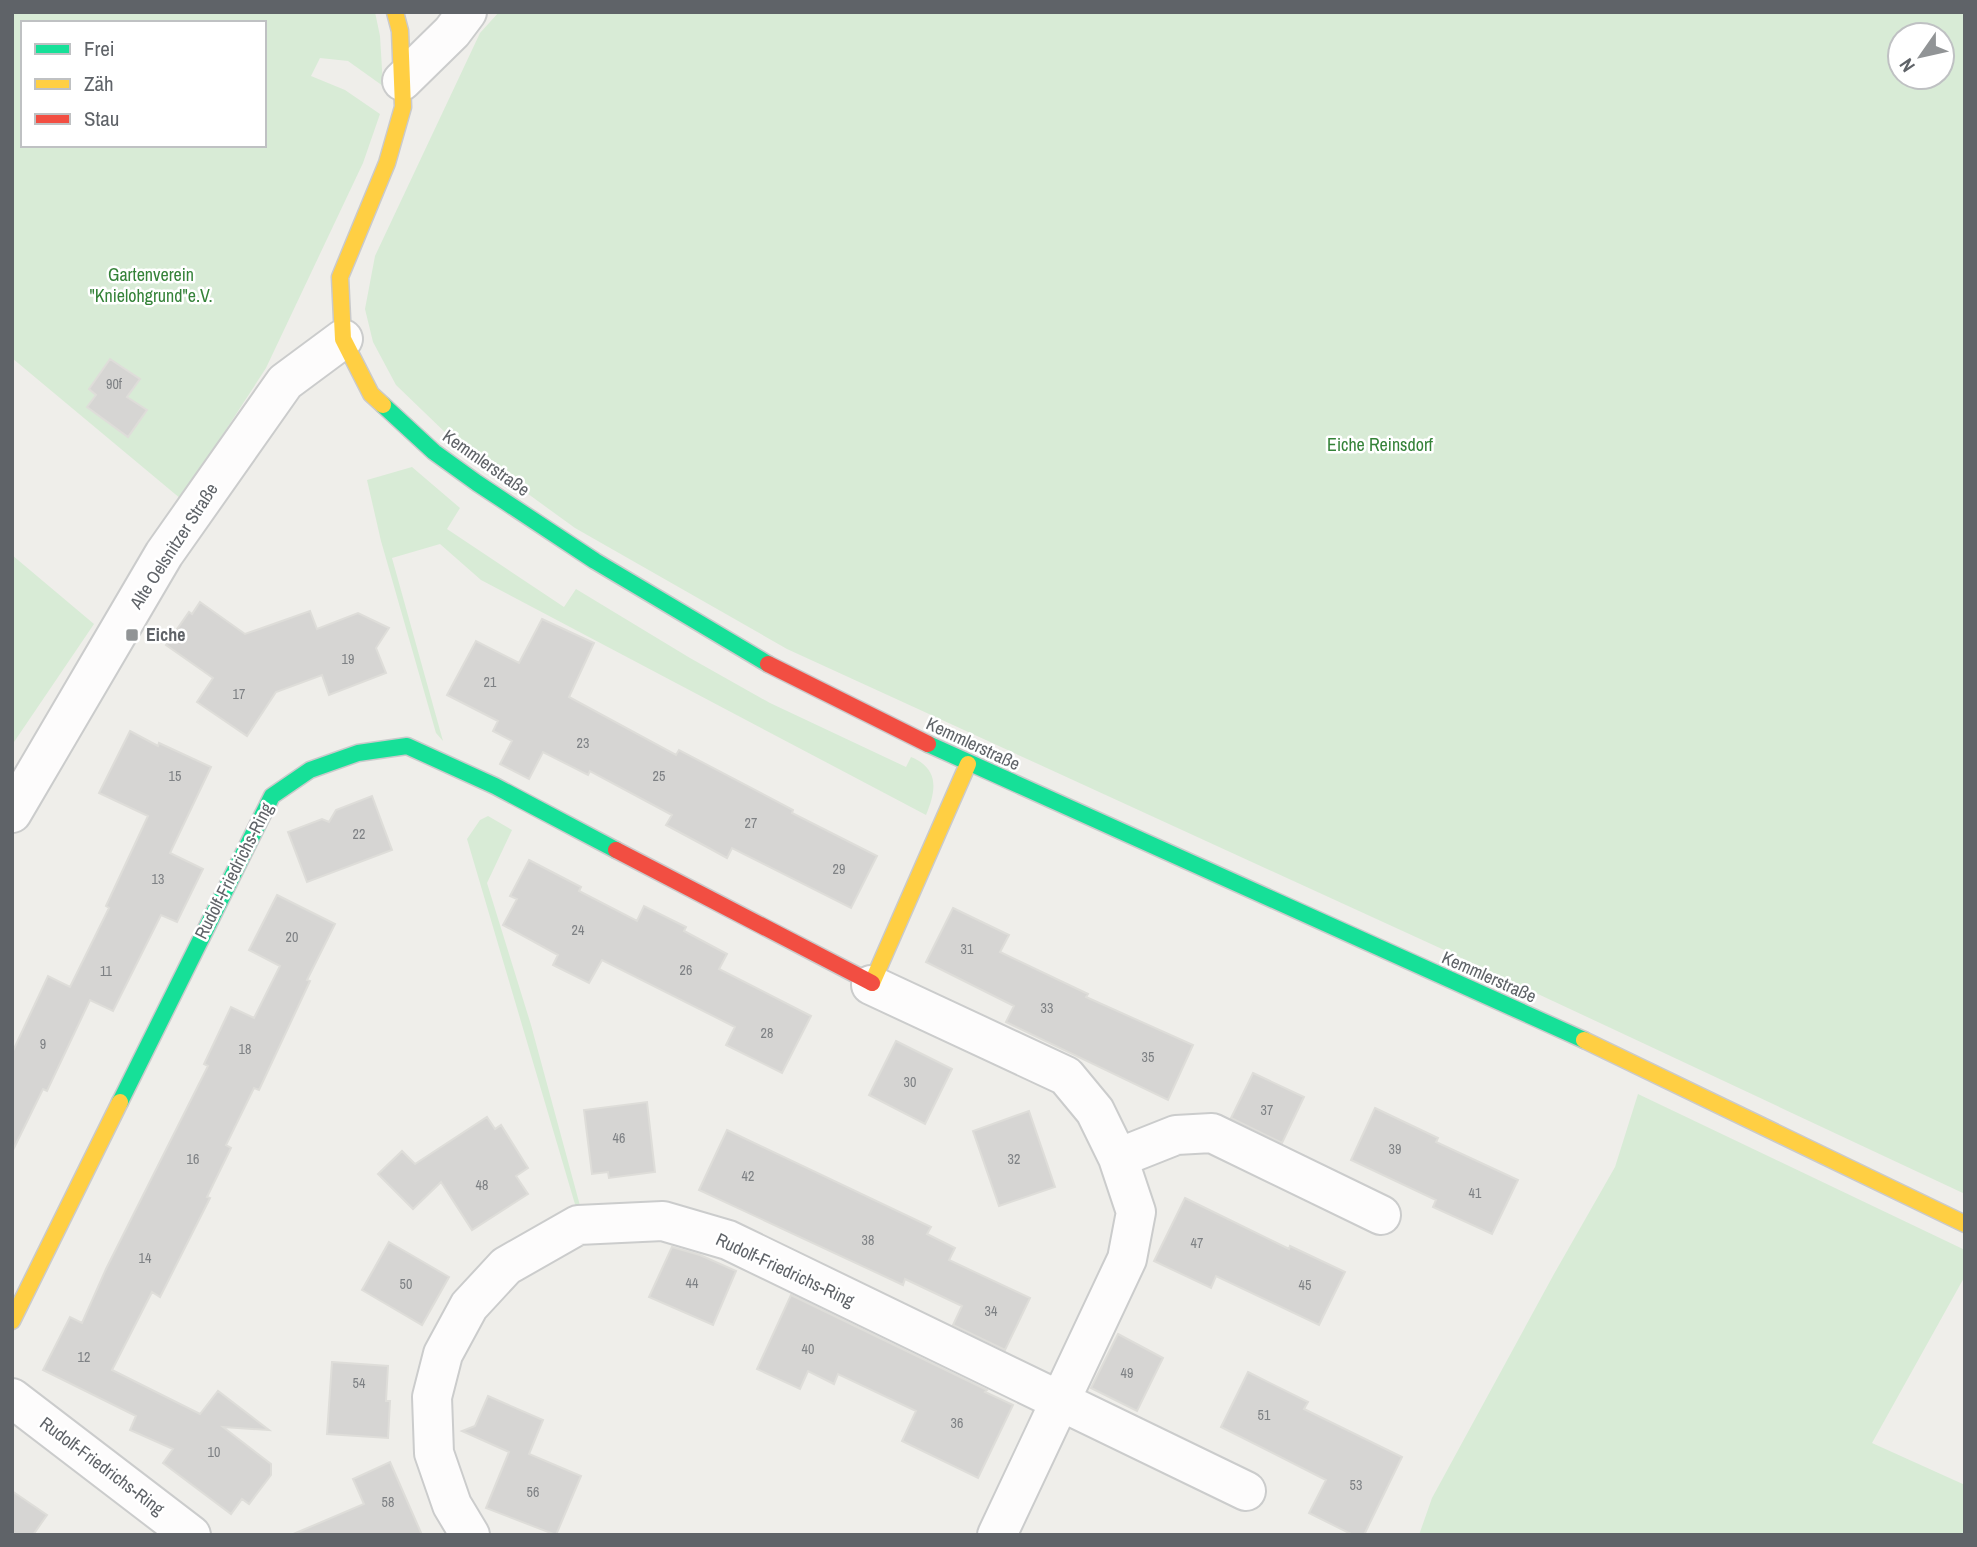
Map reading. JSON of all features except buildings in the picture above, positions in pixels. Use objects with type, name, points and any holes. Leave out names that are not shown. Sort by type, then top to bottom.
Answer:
[{"type":"street","name":"Kemmlerstraße","points":[[395,12],[400,31],[403,107],[387,163],[340,277],[343,339],[371,394],[434,452],[595,561],[757,659],[968,764],[1623,1058],[1965,1224]]},
{"type":"street","points":[[402,81],[452,32],[467,12]]},
{"type":"street","name":"Alte Oelsnitzer Straße","points":[[12,813],[164,554],[285,382],[343,339]]},
{"type":"street","name":"Rudolf-Friedrichs-Ring","points":[[12,1321],[272,796],[310,770],[359,753],[407,746],[495,786],[872,985],[1066,1076],[1095,1111],[1118,1158],[1136,1212],[1127,1259],[997,1535]]},
{"type":"street","points":[[872,985],[968,764]]},
{"type":"street","points":[[1118,1158],[1176,1135],[1212,1133],[1381,1215]]},
{"type":"street","name":"Rudolf-Friedrichs-Ring","points":[[470,1535],[452,1505],[434,1453],[432,1397],[443,1354],[469,1306],[506,1266],[578,1225],[663,1221],[728,1240],[1246,1491]]},
{"type":"street","name":"Rudolf-Friedrichs-Ring","points":[[12,1398],[191,1535]]},
{"type":"green space","name":"Gartenverein \"Knielohgrund\"e.V.","points":[[12,12],[375,12],[380,36],[383,86],[348,61],[320,58],[311,76],[345,90],[380,114],[363,163],[266,368],[181,499],[12,358]]},
{"type":"green space","name":"Eiche Reinsdorf","points":[[499,12],[1965,12],[1965,1194],[1442,949],[787,649],[575,528],[451,438],[396,385],[373,342],[365,309],[375,256],[480,33]]},
{"type":"green space","points":[[412,467],[460,508],[447,529],[564,607],[576,589],[770,703],[906,767],[911,757],[920,762],[931,774],[933,782],[932,798],[926,815],[481,580],[440,544],[392,558],[443,741],[436,733],[381,541],[367,480]]},
{"type":"green space","points":[[12,555],[94,624],[12,745]]},
{"type":"green space","points":[[488,816],[512,830],[487,883],[531,1025],[582,1213],[577,1211],[467,839],[480,820]]},
{"type":"green space","points":[[1638,1094],[1965,1250],[1965,1276],[1872,1443],[1965,1485],[1965,1535],[1419,1535],[1432,1498],[1615,1167]]},
{"type":"traffic: fast","points":[[383,405],[434,452],[477,483],[595,561],[768,664]]},
{"type":"traffic: fast","points":[[928,744],[1584,1040]]},
{"type":"traffic: fast","points":[[120,1102],[272,796],[310,770],[358,753],[407,746],[495,786],[616,850]]},
{"type":"traffic: slow","points":[[383,405],[371,394],[343,339],[340,277],[387,163],[403,107],[400,31],[395,12]]},
{"type":"traffic: slow","points":[[872,983],[968,764]]},
{"type":"traffic: slow","points":[[1584,1040],[1965,1224]]},
{"type":"traffic: slow","points":[[12,1321],[120,1102]]},
{"type":"traffic: jam","points":[[768,664],[928,744]]},
{"type":"traffic: jam","points":[[616,850],[872,983]]},
{"type":"place","name":"Eiche","points":[[132,635]]}]
